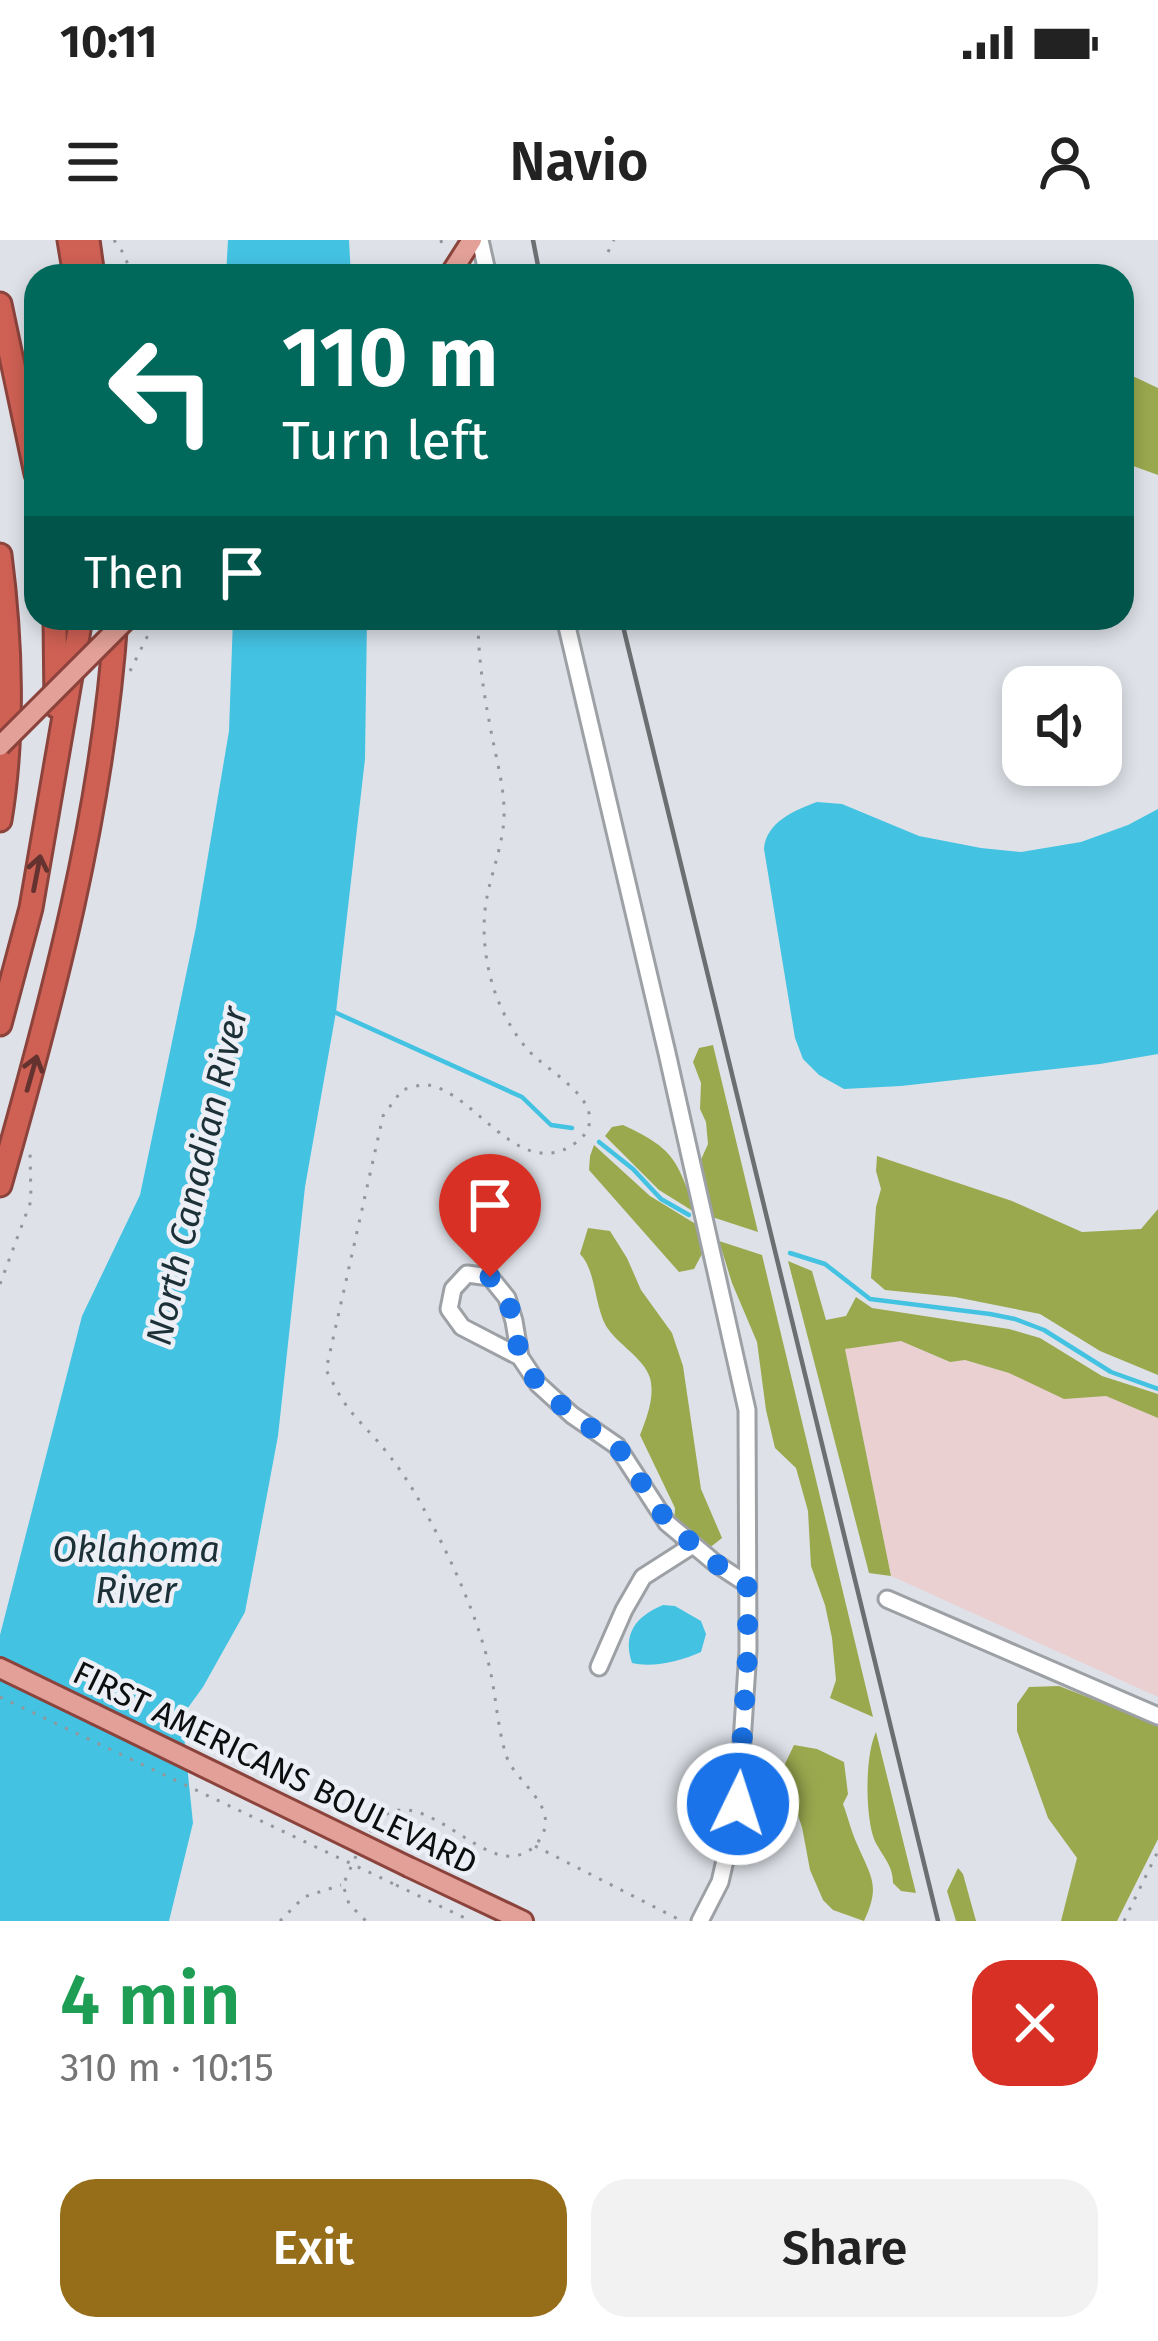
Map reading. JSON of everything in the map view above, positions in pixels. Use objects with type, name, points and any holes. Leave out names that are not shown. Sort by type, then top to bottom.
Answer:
[{"type":"highway","points":[[0,304],[24,417]]},
{"type":"highway","points":[[0,555],[9,703],[0,820]]},
{"type":"highway","points":[[56,630],[56,766]]},
{"type":"highway","points":[[0,1024],[31,908],[79,630]]},
{"type":"highway","points":[[0,1185],[47,1019],[78,884],[111,685],[115,630]]},
{"type":"main road","points":[[0,746],[116,630]]},
{"type":"main road","name":"FIRST AMERICANS BOULEVARD","points":[[0,1668],[523,1921]]},
{"type":"street","points":[[568,630],[747,1410],[748,1649],[738,1804],[721,1882],[700,1921]]},
{"type":"street","points":[[520,1357],[462,1327],[449,1309],[453,1289],[467,1274],[490,1277],[507,1298],[520,1357],[538,1384],[617,1446],[668,1523],[747,1584]]},
{"type":"street","points":[[599,1667],[643,1577],[693,1545]]},
{"type":"street","points":[[887,1598],[1158,1716]]},
{"type":"path","points":[[608,252],[614,240]]},
{"type":"path","points":[[0,1697],[471,1921]]},
{"type":"path","points":[[535,1846],[682,1921]]},
{"type":"path","points":[[1124,1921],[1158,1851]]},
{"type":"path","points":[[280,1921],[304,1897],[343,1885],[349,1904],[367,1921]]},
{"type":"shaded area","points":[[901,1341],[949,1362],[964,1360],[1009,1373],[1064,1398],[1106,1396],[1158,1418],[1158,1697],[891,1576],[845,1349]]},
{"type":"green space","points":[[1134,377],[1158,388],[1158,475],[1134,466]]},
{"type":"green space","points":[[713,1045],[758,1232],[709,1216],[699,1164],[708,1144],[706,1122],[693,1062],[699,1048]]},
{"type":"green space","points":[[623,1125],[654,1141],[672,1158],[696,1213],[659,1190],[605,1136],[612,1127]]},
{"type":"green space","points":[[594,1145],[650,1196],[699,1226],[703,1252],[694,1269],[679,1272],[589,1170]]},
{"type":"green space","points":[[877,1156],[1012,1201],[1082,1232],[1141,1229],[1158,1209],[1158,1375],[1100,1351],[1040,1314],[955,1297],[885,1290],[871,1278],[881,1189]]},
{"type":"green space","points":[[588,1228],[610,1231],[641,1290],[672,1333],[683,1366],[701,1489],[722,1538],[703,1553],[679,1556],[673,1538],[675,1508],[640,1435],[651,1400],[650,1378],[602,1317],[580,1254]]},
{"type":"green space","points":[[719,1241],[762,1255],[873,1717],[830,1698],[836,1680],[832,1638],[811,1566],[808,1511],[796,1468],[775,1448],[757,1342]]},
{"type":"green space","points":[[788,1261],[812,1271],[826,1320],[846,1316],[856,1297],[872,1308],[1040,1338],[1102,1376],[1158,1394],[1158,1418],[1106,1396],[1064,1399],[1009,1373],[965,1360],[950,1362],[901,1341],[845,1349],[891,1576],[869,1573]]},
{"type":"green space","points":[[1059,1686],[1158,1724],[1158,1839],[1117,1921],[1061,1921],[1077,1858],[1048,1818],[1017,1731],[1017,1704],[1029,1687]]},
{"type":"green space","points":[[876,1732],[916,1893],[901,1891],[893,1883],[871,1828],[868,1769]]},
{"type":"green space","points":[[794,1745],[817,1749],[844,1762],[848,1794],[843,1804],[872,1881],[864,1921],[833,1910],[823,1900],[810,1870],[802,1827],[782,1770]]},
{"type":"green space","points":[[958,1868],[976,1921],[956,1921],[947,1891]]},
{"type":"water","points":[[228,240],[349,240],[350,264],[227,264]]},
{"type":"water","name":"Oklahoma River","points":[[233,630],[367,630],[365,759],[336,1012],[305,1187],[278,1436],[245,1612],[182,1716],[193,1823],[169,1921],[0,1921],[0,1635],[82,1316],[140,1195],[196,927],[229,731]]},
{"type":"water","points":[[817,802],[842,804],[919,836],[1021,852],[1081,842],[1158,809],[1158,1054],[901,1086],[844,1089],[819,1075],[803,1059],[795,1038],[764,849],[776,824]]},
{"type":"water","points":[[663,1605],[675,1606],[701,1621],[706,1634],[701,1652],[667,1663],[632,1663],[629,1643],[634,1627]]},
{"type":"waterway","points":[[332,1011],[522,1097],[551,1125],[572,1128]]},
{"type":"waterway","points":[[599,1142],[661,1199],[689,1215]]},
{"type":"waterway","points":[[790,1253],[825,1264],[870,1299],[1015,1319],[1044,1330],[1111,1372],[1158,1389]]},
{"type":"railway","points":[[533,240],[538,264]]},
{"type":"railway","points":[[624,630],[938,1921]]},
{"type":"route","points":[[490,1277],[507,1298],[520,1357],[538,1384],[617,1446],[668,1523],[747,1584],[748,1649],[738,1804]]},
{"type":"water label","name":"North Canadian River","points":[[197,1176]]}]
